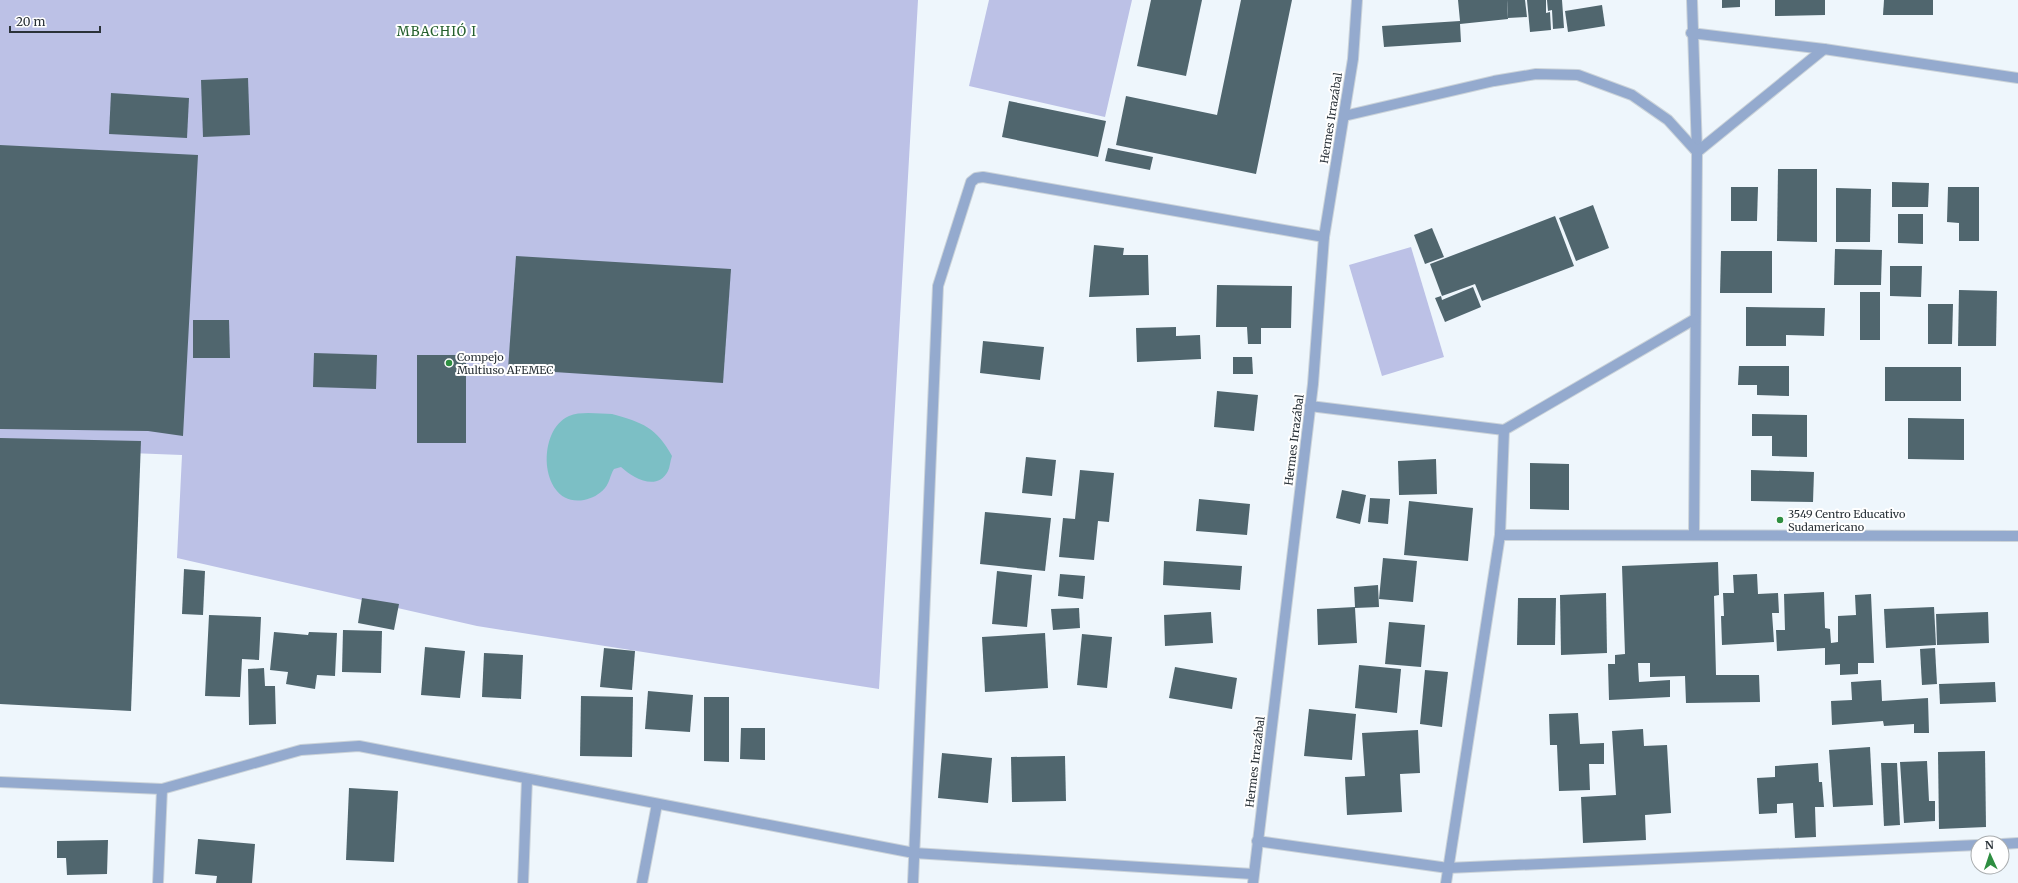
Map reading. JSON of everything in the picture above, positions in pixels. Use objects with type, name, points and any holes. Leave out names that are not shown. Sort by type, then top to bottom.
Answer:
[{"type":"street","name":"Hermes Irrazábal","points":[[1253,879],[1313,384],[1324,237],[1353,59],[1357,0]]},
{"type":"street","points":[[1692,0],[1691,33],[1697,152],[1694,535]]},
{"type":"street","points":[[1691,33],[1824,49],[2018,78]]},
{"type":"street","points":[[1697,152],[1824,49]]},
{"type":"street","points":[[1344,116],[1494,81],[1536,74],[1578,75],[1632,95],[1668,120],[1697,152]]},
{"type":"street","points":[[913,883],[938,286],[971,182],[976,178],[983,177],[1324,237]]},
{"type":"street","points":[[1310,406],[1504,430],[1695,320]]},
{"type":"street","points":[[1446,883],[1500,535],[1504,430]]},
{"type":"street","points":[[1500,535],[2018,536]]},
{"type":"street","points":[[0,782],[162,789],[301,750],[359,746],[914,853],[1253,879]]},
{"type":"street","points":[[523,883],[527,779]]},
{"type":"street","points":[[158,883],[162,789]]},
{"type":"street","points":[[642,883],[657,804]]},
{"type":"street","points":[[1257,841],[1448,868],[1970,845]]},
{"type":"shaded area","name":"Compejo Multiuso AFEMEC","points":[[0,0],[918,0],[879,689],[477,626],[177,558],[182,455],[0,448]]},
{"type":"shaded area","points":[[989,0],[1132,0],[1105,117],[969,86]]},
{"type":"shaded area","points":[[1411,247],[1444,357],[1382,376],[1349,265]]},
{"type":"shaded area","points":[[574,414],[612,414],[640,423],[661,439],[672,456],[668,471],[658,481],[651,482],[638,479],[621,467],[614,469],[607,486],[598,494],[584,500],[569,499],[558,492],[551,481],[547,467],[547,451],[551,437],[558,424]]},
{"type":"building","points":[[1151,0],[1202,0],[1186,76],[1137,66]]},
{"type":"building","points":[[1241,0],[1292,0],[1256,174],[1116,145],[1126,96],[1217,115]]},
{"type":"building","points":[[1458,0],[1507,0],[1508,19],[1460,24],[1461,42],[1384,47],[1382,26],[1460,21]]},
{"type":"building","points":[[1507,0],[1525,0],[1527,17],[1508,18]]},
{"type":"building","points":[[1527,0],[1546,0],[1546,13],[1550,12],[1551,30],[1530,32]]},
{"type":"building","points":[[1547,0],[1562,0],[1564,28],[1553,29],[1552,10],[1548,11]]},
{"type":"building","points":[[1722,0],[1740,0],[1740,7],[1722,8]]},
{"type":"building","points":[[1775,0],[1825,0],[1825,15],[1775,16]]},
{"type":"building","points":[[1884,0],[1933,0],[1933,15],[1883,15]]},
{"type":"building","points":[[1602,5],[1605,26],[1568,32],[1565,11]]},
{"type":"building","points":[[248,78],[250,135],[203,137],[201,80]]},
{"type":"building","points":[[111,93],[189,98],[187,138],[109,134]]},
{"type":"building","points":[[1009,101],[1106,121],[1098,157],[1002,137]]},
{"type":"building","points":[[0,145],[198,155],[183,436],[148,431],[0,429]]},
{"type":"building","points":[[1108,148],[1153,157],[1150,170],[1105,161]]},
{"type":"building","points":[[1778,169],[1817,169],[1817,242],[1777,241]]},
{"type":"building","points":[[1892,182],[1929,183],[1928,207],[1892,207]]},
{"type":"building","points":[[1731,187],[1758,187],[1757,221],[1731,221]]},
{"type":"building","points":[[1948,187],[1979,187],[1979,241],[1959,241],[1959,223],[1947,222]]},
{"type":"building","points":[[1836,188],[1871,189],[1870,242],[1836,242]]},
{"type":"building","points":[[1593,205],[1609,248],[1576,261],[1559,218]]},
{"type":"building","points":[[1898,214],[1923,214],[1923,244],[1898,243]]},
{"type":"building","points":[[1555,216],[1574,266],[1482,301],[1475,284],[1442,296],[1430,264]]},
{"type":"building","points":[[1432,228],[1444,257],[1425,264],[1414,235]]},
{"type":"building","points":[[1094,245],[1124,248],[1123,255],[1148,255],[1149,295],[1089,297]]},
{"type":"building","points":[[1835,249],[1882,250],[1881,285],[1834,285]]},
{"type":"building","points":[[1721,251],[1772,251],[1772,293],[1720,293]]},
{"type":"building","points":[[516,256],[731,269],[723,383],[508,369]]},
{"type":"building","points":[[1890,266],[1922,266],[1921,297],[1890,296]]},
{"type":"building","points":[[1217,285],[1292,286],[1291,328],[1261,328],[1261,344],[1248,344],[1247,327],[1216,327]]},
{"type":"building","points":[[1473,287],[1481,307],[1445,322],[1435,298],[1441,296],[1442,300]]},
{"type":"building","points":[[1959,290],[1997,291],[1996,346],[1958,346]]},
{"type":"building","points":[[1860,292],[1880,292],[1880,340],[1860,340]]},
{"type":"building","points":[[1928,304],[1953,304],[1952,344],[1928,344]]},
{"type":"building","points":[[1746,307],[1825,308],[1824,336],[1786,335],[1786,346],[1746,346]]},
{"type":"building","points":[[193,320],[229,320],[230,358],[193,358]]},
{"type":"building","points":[[1176,327],[1176,336],[1200,335],[1201,359],[1137,362],[1136,328]]},
{"type":"building","points":[[983,341],[1044,347],[1040,380],[980,373]]},
{"type":"building","points":[[314,353],[377,355],[376,389],[313,387]]},
{"type":"building","points":[[417,355],[466,355],[466,443],[417,443]]},
{"type":"building","points":[[1233,357],[1252,357],[1253,374],[1233,374]]},
{"type":"building","points":[[1739,366],[1789,366],[1789,396],[1757,395],[1757,385],[1738,385]]},
{"type":"building","points":[[1885,367],[1961,367],[1961,401],[1885,401]]},
{"type":"building","points":[[1217,391],[1258,395],[1254,431],[1214,427]]},
{"type":"building","points":[[1752,414],[1807,415],[1807,457],[1772,456],[1772,436],[1752,436]]},
{"type":"building","points":[[1908,418],[1964,419],[1964,460],[1908,459]]},
{"type":"building","points":[[0,438],[141,441],[131,711],[0,704]]},
{"type":"building","points":[[1026,457],[1056,460],[1052,496],[1022,493]]},
{"type":"building","points":[[1436,459],[1437,494],[1399,495],[1398,461]]},
{"type":"building","points":[[1530,463],[1569,464],[1569,510],[1530,509]]},
{"type":"building","points":[[1080,470],[1114,473],[1109,522],[1098,521],[1094,560],[1059,557],[1063,518],[1075,519]]},
{"type":"building","points":[[1751,470],[1814,472],[1813,502],[1751,501]]},
{"type":"building","points":[[1342,490],[1366,495],[1360,524],[1336,518]]},
{"type":"building","points":[[1370,498],[1390,499],[1388,524],[1368,522]]},
{"type":"building","points":[[1199,499],[1250,504],[1247,535],[1196,531]]},
{"type":"building","points":[[1409,501],[1473,508],[1468,561],[1404,555]]},
{"type":"building","points":[[985,512],[1051,518],[1045,571],[980,564]]},
{"type":"building","points":[[1383,558],[1417,561],[1413,602],[1379,599]]},
{"type":"building","points":[[1164,561],[1242,566],[1240,590],[1163,585]]},
{"type":"building","points":[[1718,562],[1719,595],[1714,596],[1716,675],[1759,675],[1760,702],[1686,703],[1685,676],[1650,677],[1650,663],[1638,663],[1639,682],[1670,680],[1670,697],[1609,700],[1608,664],[1615,664],[1615,655],[1625,654],[1622,566]]},
{"type":"building","points":[[184,569],[205,571],[203,615],[182,614]]},
{"type":"building","points":[[997,571],[1032,575],[1027,627],[992,624]]},
{"type":"building","points":[[1060,574],[1085,576],[1083,599],[1058,596]]},
{"type":"building","points":[[1757,574],[1758,594],[1778,593],[1779,613],[1772,613],[1774,642],[1722,645],[1721,616],[1724,616],[1723,593],[1734,593],[1733,575]]},
{"type":"building","points":[[1378,585],[1379,607],[1355,608],[1357,643],[1318,645],[1317,609],[1355,607],[1354,587]]},
{"type":"building","points":[[1824,592],[1825,628],[1830,629],[1831,643],[1838,642],[1838,616],[1856,615],[1855,595],[1871,594],[1874,663],[1858,663],[1858,674],[1840,675],[1840,664],[1825,665],[1825,648],[1777,651],[1776,630],[1785,630],[1784,594]]},
{"type":"building","points":[[1606,593],[1607,653],[1561,655],[1560,595]]},
{"type":"building","points":[[362,598],[399,604],[394,630],[358,623]]},
{"type":"building","points":[[1518,598],[1556,598],[1555,645],[1517,645]]},
{"type":"building","points":[[1934,607],[1936,645],[1886,648],[1884,609]]},
{"type":"building","points":[[1079,608],[1080,628],[1053,630],[1051,609]]},
{"type":"building","points":[[1211,612],[1213,643],[1165,646],[1164,615]]},
{"type":"building","points":[[1988,612],[1989,643],[1937,645],[1936,614]]},
{"type":"building","points":[[209,615],[261,617],[259,660],[242,659],[240,697],[205,696]]},
{"type":"building","points":[[1389,622],[1425,625],[1421,667],[1385,664]]},
{"type":"building","points":[[343,630],[382,631],[381,673],[342,672]]},
{"type":"building","points":[[274,632],[308,635],[309,632],[337,633],[335,676],[317,675],[315,689],[286,684],[288,672],[270,670]]},
{"type":"building","points":[[1045,633],[1048,688],[985,692],[982,637]]},
{"type":"building","points":[[1082,634],[1112,637],[1107,688],[1077,685]]},
{"type":"building","points":[[425,647],[465,651],[460,698],[421,695]]},
{"type":"building","points":[[604,648],[635,651],[632,690],[600,687]]},
{"type":"building","points":[[1935,648],[1937,684],[1922,685],[1920,649]]},
{"type":"building","points":[[484,653],[523,655],[521,699],[482,697]]},
{"type":"building","points":[[1359,665],[1401,669],[1397,713],[1355,708]]},
{"type":"building","points":[[1175,667],[1237,678],[1232,709],[1169,698]]},
{"type":"building","points":[[264,668],[265,686],[275,686],[276,724],[249,725],[248,669]]},
{"type":"building","points":[[1425,670],[1448,672],[1442,727],[1420,724]]},
{"type":"building","points":[[1881,680],[1882,701],[1928,698],[1929,733],[1914,733],[1914,724],[1884,726],[1883,721],[1832,725],[1831,701],[1852,700],[1851,682]]},
{"type":"building","points":[[1995,682],[1996,702],[1940,704],[1939,684]]},
{"type":"building","points":[[648,691],[693,695],[690,732],[645,729]]},
{"type":"building","points":[[581,696],[633,697],[632,757],[580,756]]},
{"type":"building","points":[[704,697],[729,697],[729,762],[704,761]]},
{"type":"building","points":[[1309,709],[1356,714],[1352,760],[1304,756]]},
{"type":"building","points":[[1578,713],[1580,744],[1604,743],[1604,764],[1589,764],[1590,790],[1559,791],[1557,745],[1550,745],[1549,714]]},
{"type":"building","points":[[741,728],[765,728],[765,760],[740,759]]},
{"type":"building","points":[[1643,729],[1644,746],[1667,745],[1671,813],[1645,815],[1646,840],[1583,843],[1581,797],[1616,795],[1612,731]]},
{"type":"building","points":[[1418,730],[1420,773],[1400,774],[1402,812],[1347,815],[1345,777],[1365,776],[1362,733]]},
{"type":"building","points":[[1870,747],[1873,805],[1833,807],[1829,750]]},
{"type":"building","points":[[1985,751],[1986,827],[1939,829],[1938,752]]},
{"type":"building","points":[[942,753],[992,758],[988,803],[938,798]]},
{"type":"building","points":[[1065,756],[1066,801],[1012,802],[1011,757]]},
{"type":"building","points":[[1927,761],[1929,801],[1935,801],[1935,821],[1904,823],[1900,762]]},
{"type":"building","points":[[1818,763],[1819,782],[1822,782],[1824,807],[1815,807],[1816,837],[1795,838],[1793,803],[1777,804],[1777,813],[1759,814],[1757,778],[1775,777],[1775,766]]},
{"type":"building","points":[[1881,763],[1897,763],[1900,825],[1884,826]]},
{"type":"building","points":[[349,788],[398,791],[394,862],[346,860]]},
{"type":"building","points":[[198,839],[255,844],[252,883],[216,883],[217,876],[195,874]]},
{"type":"building","points":[[108,840],[107,874],[67,875],[66,858],[57,858],[57,841]]},
{"type":"place","name":"Compejo Multiuso AFEMEC","points":[[449,363]]},
{"type":"place","name":"3549 Centro Educativo Sudamericano","points":[[1780,520]]},
{"type":"district","name":"MBACHIÓ I","points":[[437,31]]}]
